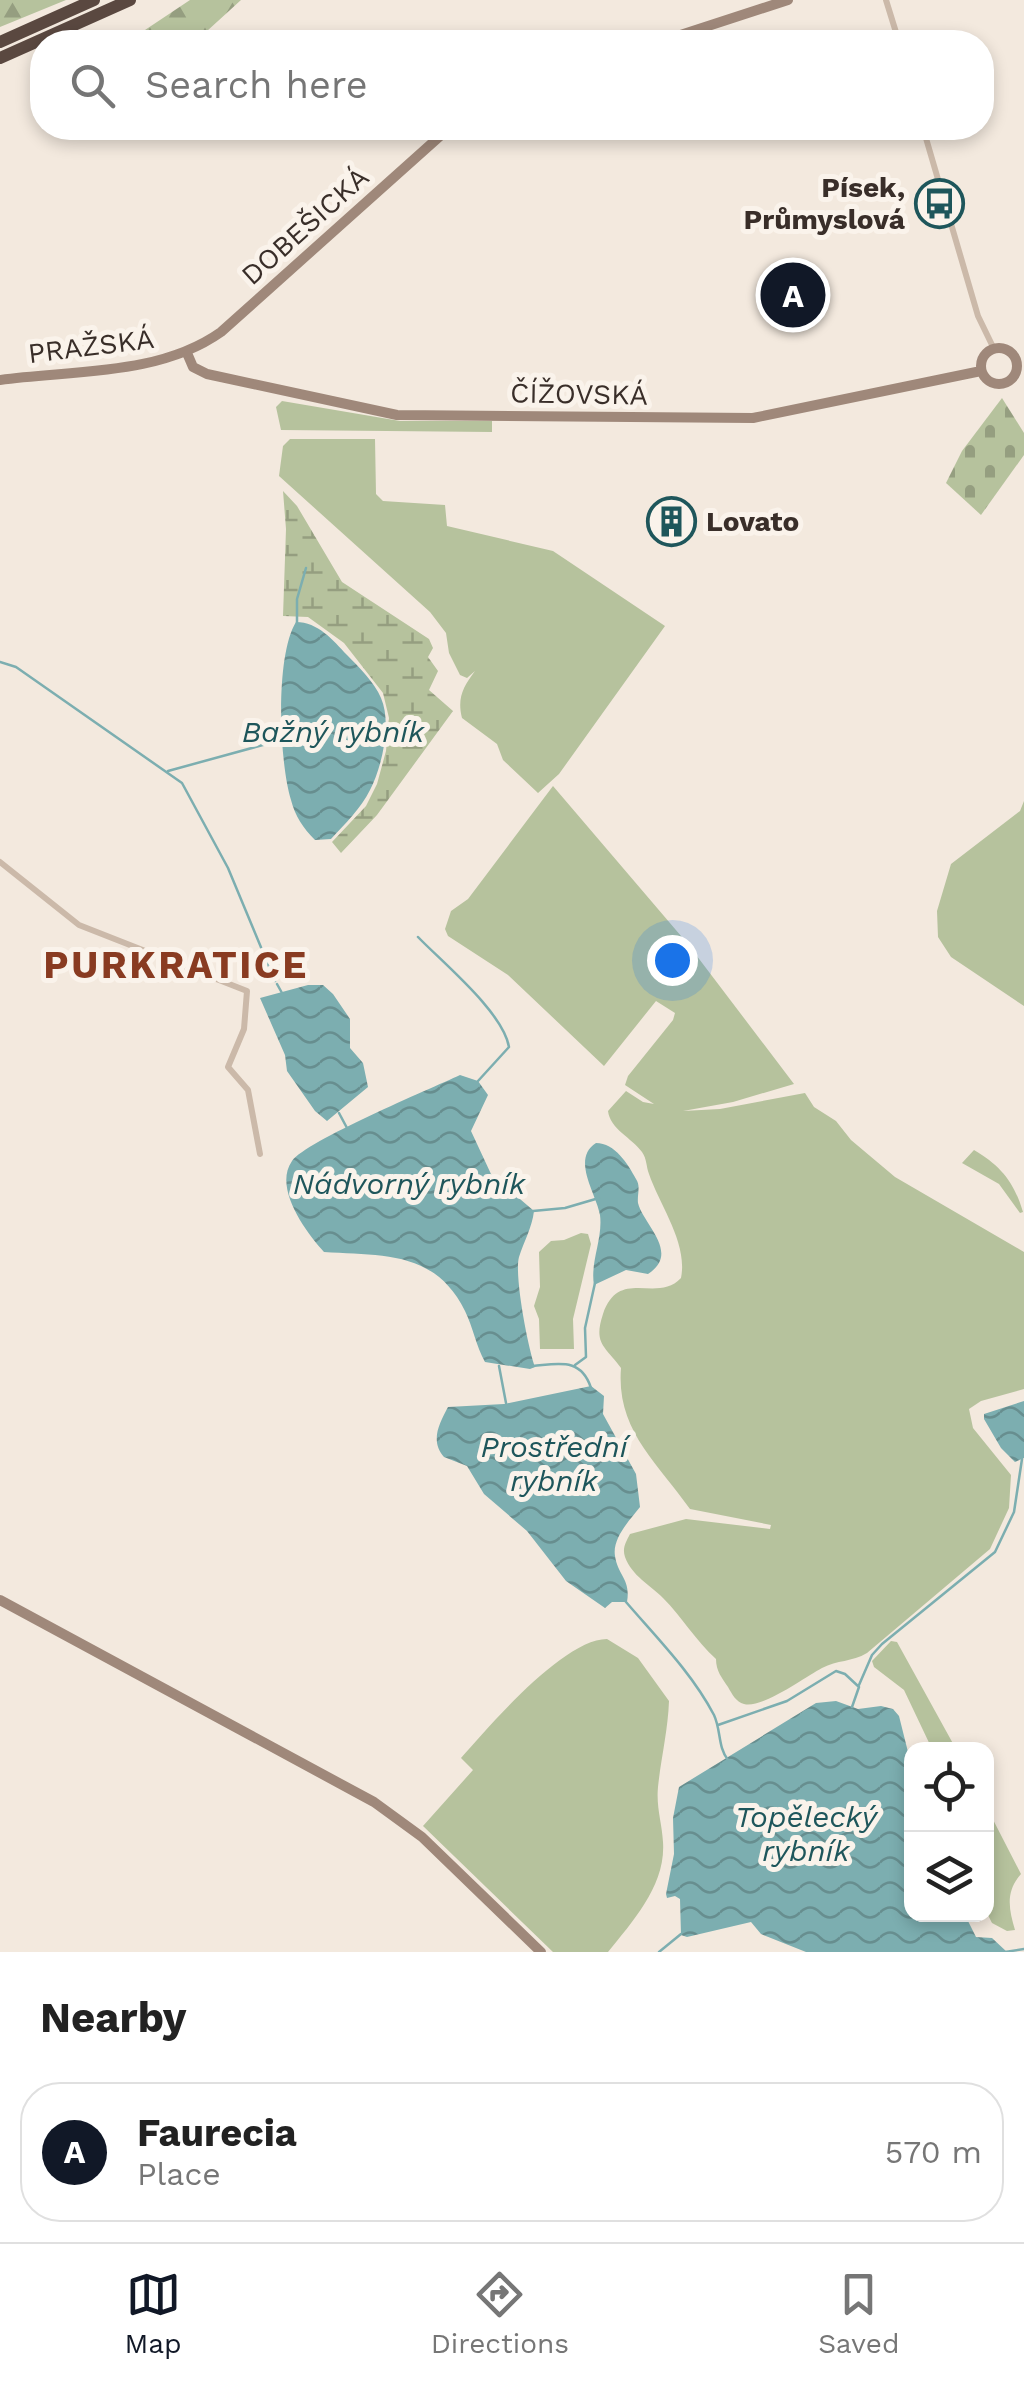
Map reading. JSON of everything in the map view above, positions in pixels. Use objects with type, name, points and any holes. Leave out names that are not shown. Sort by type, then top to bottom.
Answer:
[{"type":"highway","points":[[0,42],[94,0]]},
{"type":"highway","points":[[63,30],[130,0]]},
{"type":"highway","points":[[0,58],[30,45]]},
{"type":"street","points":[[697,30],[788,0]]},
{"type":"street","points":[[886,0],[895,30]]},
{"type":"street","name":"DOBEŠICKÁ","points":[[187,353],[221,332],[436,140]]},
{"type":"street","points":[[927,140],[978,316],[994,348],[982,359],[981,370]]},
{"type":"street","name":"ČÍŽOVSKÁ","points":[[187,353],[194,367],[207,374],[396,415],[753,418],[981,370],[987,380],[1002,384],[1013,378],[1020,363],[1009,351],[994,348]]},
{"type":"street","name":"PRAŽSKÁ","points":[[0,380],[148,362],[187,353]]},
{"type":"street","points":[[0,862],[79,926],[248,990],[244,1029],[228,1068],[248,1090],[260,1154]]},
{"type":"street","points":[[0,1600],[374,1802],[422,1837],[541,1952]]},
{"type":"green space","points":[[0,0],[66,0],[0,27]]},
{"type":"green space","points":[[190,0],[241,0],[208,30],[145,30]]},
{"type":"green space","points":[[1002,398],[1024,433],[1024,455],[981,515],[946,483],[962,451]]},
{"type":"green space","points":[[282,401],[400,421],[492,421],[492,432],[281,430],[276,407]]},
{"type":"green space","points":[[290,439],[375,439],[376,494],[383,501],[445,505],[447,526],[553,551],[665,626],[559,774],[538,793],[503,760],[497,744],[462,718],[462,693],[475,671],[467,678],[460,675],[449,653],[446,633],[430,612],[279,476],[283,446]]},
{"type":"green space","points":[[283,491],[297,506],[342,582],[429,639],[433,648],[428,657],[438,671],[429,690],[453,711],[377,815],[341,853],[332,842],[366,806],[377,784],[389,718],[383,693],[344,643],[308,617],[283,616]]},
{"type":"green space","points":[[553,786],[687,943],[794,1084],[733,1102],[683,1111],[720,1109],[805,1093],[814,1107],[836,1121],[851,1140],[895,1177],[1024,1252],[1024,1389],[981,1401],[969,1409],[973,1428],[1011,1475],[1009,1508],[990,1549],[867,1653],[828,1665],[752,1704],[741,1703],[734,1697],[716,1659],[670,1605],[632,1570],[624,1548],[630,1534],[686,1519],[770,1529],[771,1525],[690,1509],[632,1427],[621,1390],[621,1368],[602,1344],[599,1332],[610,1300],[619,1292],[661,1288],[681,1278],[677,1238],[645,1157],[613,1123],[608,1111],[626,1091],[654,1104],[625,1085],[675,1013],[656,1001],[604,1066],[508,975],[448,936],[445,929],[451,911],[468,899]]},
{"type":"green space","points":[[1024,801],[1024,1006],[951,957],[938,937],[937,911],[951,864],[1020,811]]},
{"type":"green space","points":[[974,1150],[1005,1176],[1023,1212],[999,1184],[962,1163]]},
{"type":"green space","points":[[588,1234],[591,1244],[573,1319],[574,1349],[540,1349],[539,1319],[534,1306],[540,1287],[539,1252],[551,1241]]},
{"type":"green space","points":[[607,1639],[638,1658],[669,1701],[658,1794],[663,1858],[646,1902],[608,1952],[553,1952],[423,1826],[473,1770],[461,1758],[508,1706],[570,1653]]},
{"type":"green space","points":[[891,1641],[897,1642],[952,1742],[929,1742],[904,1690],[874,1667],[872,1661]]},
{"type":"green space","points":[[994,1822],[1021,1874],[1012,1887],[1010,1901],[1015,1930],[1007,1931],[992,1923]]},
{"type":"water","name":"Bažný rybník","points":[[296,622],[318,628],[371,681],[386,720],[382,757],[374,780],[362,803],[331,839],[315,840],[307,831],[295,811],[287,783],[282,683],[289,638]]},
{"type":"water","points":[[308,985],[323,985],[350,1019],[350,1048],[363,1063],[368,1087],[327,1121],[315,1111],[287,1071],[285,1055],[260,998]]},
{"type":"water","name":"Nádvorný rybník","points":[[460,1075],[478,1081],[488,1095],[471,1131],[491,1174],[534,1211],[518,1266],[522,1312],[535,1367],[530,1369],[485,1362],[453,1291],[422,1267],[386,1256],[324,1252],[301,1222],[286,1184],[292,1161],[302,1152]]},
{"type":"water","points":[[596,1143],[615,1150],[633,1173],[638,1203],[657,1238],[661,1257],[648,1274],[626,1270],[594,1285],[600,1215],[585,1167],[589,1150]]},
{"type":"water","name":"Prostřední rybník","points":[[591,1386],[604,1396],[603,1414],[636,1474],[640,1507],[615,1549],[627,1588],[627,1602],[612,1602],[605,1608],[566,1581],[527,1531],[484,1494],[467,1466],[444,1457],[437,1445],[439,1426],[448,1407],[504,1404]]},
{"type":"water","points":[[1024,1401],[1024,1458],[1015,1462],[1001,1448],[984,1414]]},
{"type":"water","name":"Topělecký rybník","points":[[836,1701],[858,1709],[881,1706],[893,1709],[899,1716],[906,1742],[904,1922],[968,1922],[976,1937],[992,1938],[1007,1952],[806,1952],[761,1934],[751,1922],[687,1937],[681,1935],[680,1899],[667,1898],[666,1894],[674,1854],[673,1818],[679,1787],[816,1703]]},
{"type":"waterway","points":[[297,625],[297,599],[306,568]]},
{"type":"waterway","points":[[0,662],[16,667],[182,783],[228,868],[275,981]]},
{"type":"waterway","points":[[168,771],[281,740]]},
{"type":"waterway","points":[[418,937],[484,1004],[504,1033],[509,1047],[478,1081]]},
{"type":"waterway","points":[[277,984],[282,993]]},
{"type":"waterway","points":[[339,1113],[347,1128]]},
{"type":"waterway","points":[[533,1211],[565,1208],[599,1198]]},
{"type":"waterway","points":[[575,1365],[586,1357],[585,1328],[595,1283]]},
{"type":"waterway","points":[[499,1366],[506,1403]]},
{"type":"waterway","points":[[533,1366],[575,1367],[591,1388]]},
{"type":"waterway","points":[[859,1685],[872,1655],[882,1644],[995,1552],[1014,1512],[1022,1459]]},
{"type":"waterway","points":[[626,1602],[705,1700],[728,1760]]},
{"type":"waterway","points":[[718,1725],[787,1701],[836,1671],[859,1687],[852,1707]]},
{"type":"waterway","points":[[659,1952],[681,1934]]},
{"type":"waterway","points":[[1005,1952],[1024,1949]]},
{"type":"place","name":"Písek, Průmyslová","points":[[940,203]]},
{"type":"place","name":"Faurecia","points":[[793,295]]},
{"type":"place","name":"Lovato","points":[[671,521]]},
{"type":"district","name":"PURKRATICE","points":[[176,965]]}]
